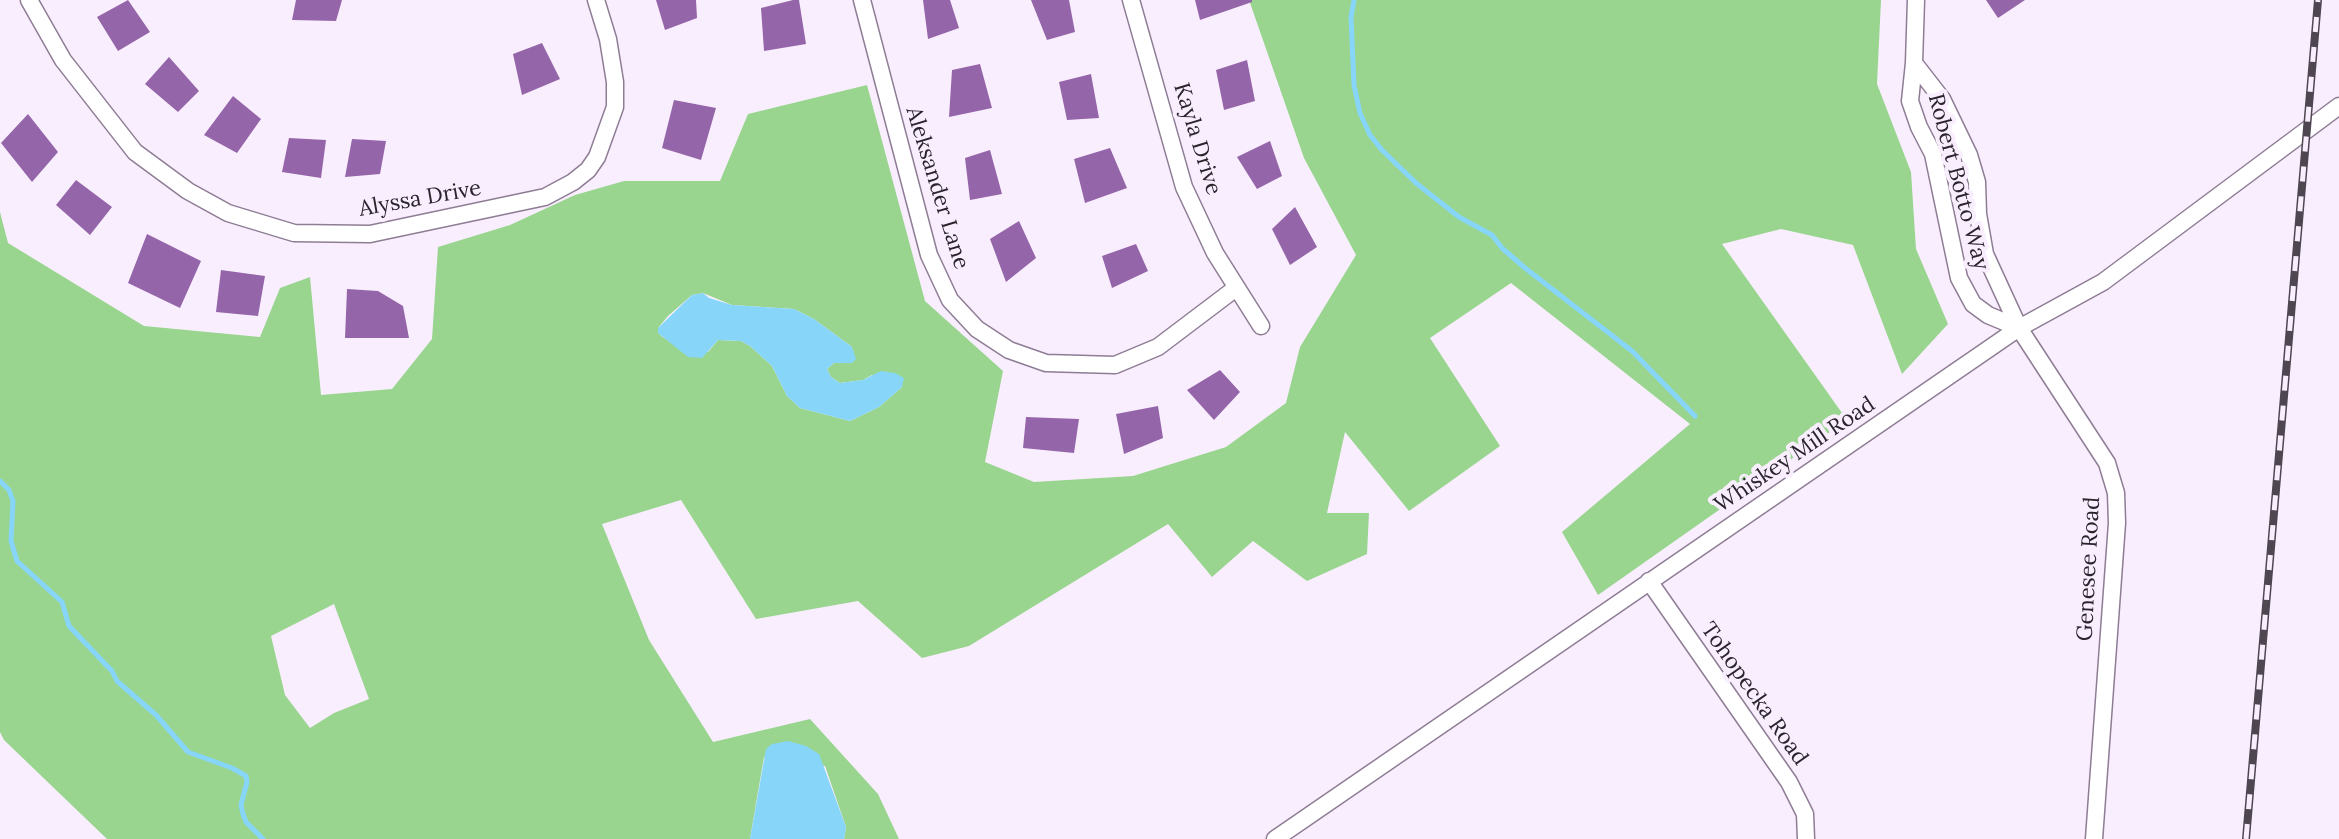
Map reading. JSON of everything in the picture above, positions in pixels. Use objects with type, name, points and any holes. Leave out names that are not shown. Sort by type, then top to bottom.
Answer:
[{"type":"street","name":"Alyssa Drive","points":[[29,0],[63,60],[135,152],[188,191],[228,213],[294,233],[370,234],[545,197],[588,170],[597,157],[615,107],[615,82],[608,39],[596,0]]},
{"type":"street","name":"Aleksander Lane","points":[[862,0],[929,255],[950,300],[977,329],[1009,350],[1046,363],[1115,365],[1158,347],[1236,288]]},
{"type":"street","name":"Kayla Drive","points":[[1131,0],[1184,187],[1215,253],[1261,326]]},
{"type":"street","name":"Robert Botto Way","points":[[1916,0],[1910,101],[1936,165],[1959,278],[1973,304],[1988,315],[2019,328]]},
{"type":"street","name":"Robert Botto Way","points":[[1914,63],[1942,99],[1969,155],[1977,182],[1978,214],[1985,254],[2019,328]]},
{"type":"street","name":"Whiskey Mill Road","points":[[1275,839],[2019,328],[2103,282],[2339,106]]},
{"type":"street","name":"Genesee Road","points":[[2019,328],[2107,463],[2116,493],[2117,523],[2094,839]]},
{"type":"street","name":"Tohopecka Road","points":[[1649,581],[1789,782],[1805,814],[1806,839]]},
{"type":"green space","points":[[1249,0],[1881,0],[1877,84],[1911,172],[1916,249],[1948,324],[1902,374],[1853,245],[1781,229],[1722,244],[1847,420],[1598,595],[1562,532],[1690,424],[1511,283],[1430,338],[1500,446],[1409,511],[1345,432],[1327,513],[1369,513],[1367,554],[1307,581],[1253,541],[1212,577],[1168,524],[969,646],[922,658],[858,601],[756,619],[681,500],[602,524],[649,640],[713,742],[810,719],[878,794],[899,839],[844,839],[846,827],[825,766],[764,757],[750,839],[107,839],[4,740],[0,732],[0,212],[8,243],[144,326],[260,337],[280,288],[310,277],[321,395],[392,389],[432,339],[438,247],[510,225],[575,195],[624,181],[720,181],[748,114],[867,85],[925,301],[1003,371],[985,462],[1034,482],[1133,476],[1226,447],[1286,403],[1300,347],[1356,255],[1304,158]],"holes":[[[703,293],[732,305],[794,309],[814,319],[852,347],[851,363],[834,363],[827,369],[831,377],[840,383],[863,380],[872,375],[902,387],[879,407],[850,421],[800,408],[787,396],[772,366],[741,341],[718,340],[708,352],[664,338],[658,333],[658,328],[668,316],[692,295]],[[334,604],[369,699],[334,713],[310,728],[285,695],[271,636]]]},
{"type":"water","points":[[703,293],[732,305],[794,309],[814,319],[852,347],[856,359],[852,363],[834,363],[827,369],[831,377],[840,383],[863,380],[881,371],[904,378],[902,387],[879,407],[850,421],[800,408],[787,396],[772,366],[741,341],[718,340],[702,358],[688,357],[658,333],[658,328],[692,295]]},
{"type":"water","points":[[788,741],[819,754],[846,827],[844,839],[750,839],[766,749],[772,744]]},
{"type":"building","points":[[128,0],[150,32],[118,51],[97,17]]},
{"type":"building","points":[[296,0],[342,0],[336,21],[292,20]]},
{"type":"building","points":[[656,0],[696,0],[697,18],[665,30]]},
{"type":"building","points":[[799,0],[806,44],[764,51],[761,8]]},
{"type":"building","points":[[923,0],[950,0],[959,28],[928,39]]},
{"type":"building","points":[[1031,0],[1069,0],[1075,32],[1047,40]]},
{"type":"building","points":[[1195,0],[1252,0],[1252,2],[1200,20]]},
{"type":"building","points":[[1986,0],[2025,0],[1998,18]]},
{"type":"building","points":[[542,43],[560,79],[522,95],[513,54]]},
{"type":"building","points":[[169,57],[199,91],[178,112],[145,84]]},
{"type":"building","points":[[1247,60],[1255,101],[1224,110],[1216,70]]},
{"type":"building","points":[[980,64],[992,108],[949,117],[952,70]]},
{"type":"building","points":[[1091,74],[1099,118],[1067,120],[1059,82]]},
{"type":"building","points":[[233,96],[261,119],[237,153],[204,135]]},
{"type":"building","points":[[674,100],[716,108],[701,160],[662,148]]},
{"type":"building","points":[[28,114],[58,152],[32,182],[1,143]]},
{"type":"building","points":[[289,138],[326,140],[321,178],[282,172]]},
{"type":"building","points":[[352,139],[386,141],[380,174],[345,177]]},
{"type":"building","points":[[1270,141],[1282,176],[1257,189],[1237,157]]},
{"type":"building","points":[[1110,148],[1127,188],[1085,203],[1074,159]]},
{"type":"building","points":[[990,150],[1002,194],[970,200],[965,158]]},
{"type":"building","points":[[76,180],[112,207],[90,235],[56,205]]},
{"type":"building","points":[[1295,207],[1317,247],[1290,265],[1272,229]]},
{"type":"building","points":[[1019,221],[1036,258],[1006,282],[990,239]]},
{"type":"building","points":[[147,234],[201,261],[180,308],[128,283]]},
{"type":"building","points":[[1136,244],[1148,271],[1112,288],[1102,256]]},
{"type":"building","points":[[221,270],[265,276],[258,316],[216,312]]},
{"type":"building","points":[[347,289],[378,291],[403,306],[409,338],[345,338]]},
{"type":"building","points":[[1220,370],[1240,392],[1214,420],[1187,390]]},
{"type":"building","points":[[1158,406],[1163,438],[1124,454],[1116,414]]},
{"type":"building","points":[[1026,417],[1079,419],[1074,453],[1023,448]]},
{"type":"waterway","points":[[1354,0],[1351,17],[1354,85],[1360,113],[1370,135],[1382,150],[1416,183],[1459,217],[1492,235],[1525,268],[1632,351],[1695,416]]},
{"type":"waterway","points":[[0,481],[9,490],[13,501],[11,541],[17,561],[62,602],[69,626],[112,671],[117,681],[156,715],[188,752],[246,776],[241,805],[243,814],[246,822],[263,839]]},
{"type":"railway","points":[[2246,839],[2318,0]]}]
